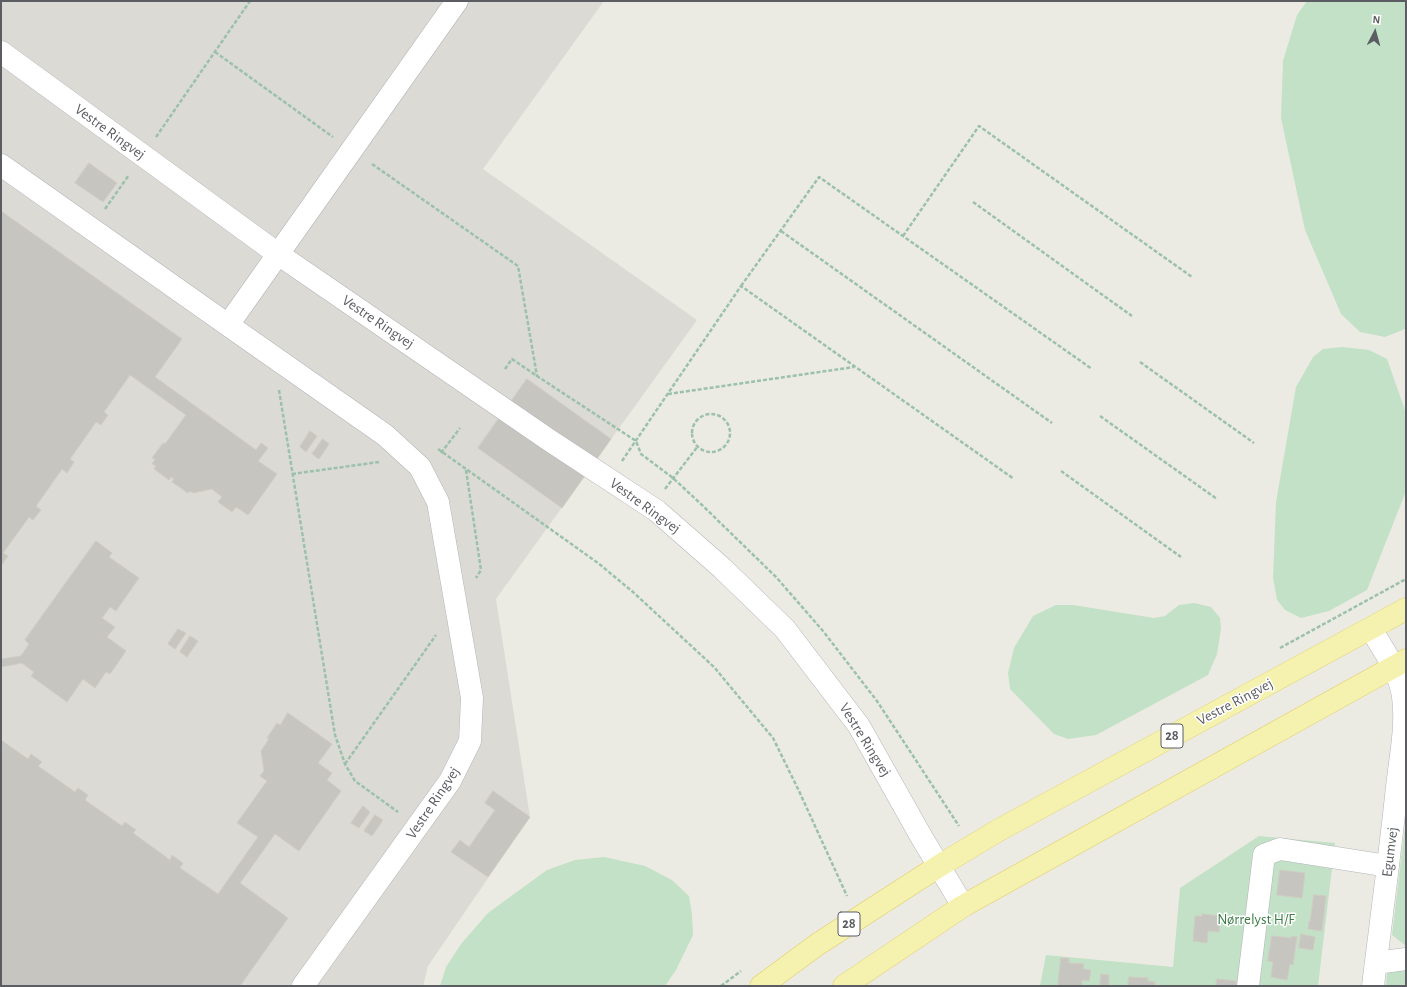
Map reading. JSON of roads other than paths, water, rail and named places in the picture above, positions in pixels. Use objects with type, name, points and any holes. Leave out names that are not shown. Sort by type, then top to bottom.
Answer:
[{"type":"main road","name":"Vestre Ringvej","points":[[761,986],[818,944],[939,866],[999,830],[1406,609]]},
{"type":"main road","points":[[844,986],[963,906],[1400,663]]},
{"type":"street","points":[[228,326],[457,1]]},
{"type":"street","name":"Vestre Ringvej","points":[[1,52],[278,254],[652,508],[722,568],[785,629],[860,726],[963,906]]},
{"type":"street","name":"Vestre Ringvej","points":[[1,165],[385,435],[420,467],[438,502],[472,698],[470,741],[450,781],[303,986]]},
{"type":"street","name":"Egumvej","points":[[1371,629],[1400,663],[1404,727],[1373,986]]},
{"type":"street","points":[[1248,986],[1264,855],[1280,848],[1388,866]]},
{"type":"street","points":[[1376,963],[1406,959]]},
{"type":"park label","name":"Nørrelyst H/F","points":[[1256,919]]}]
